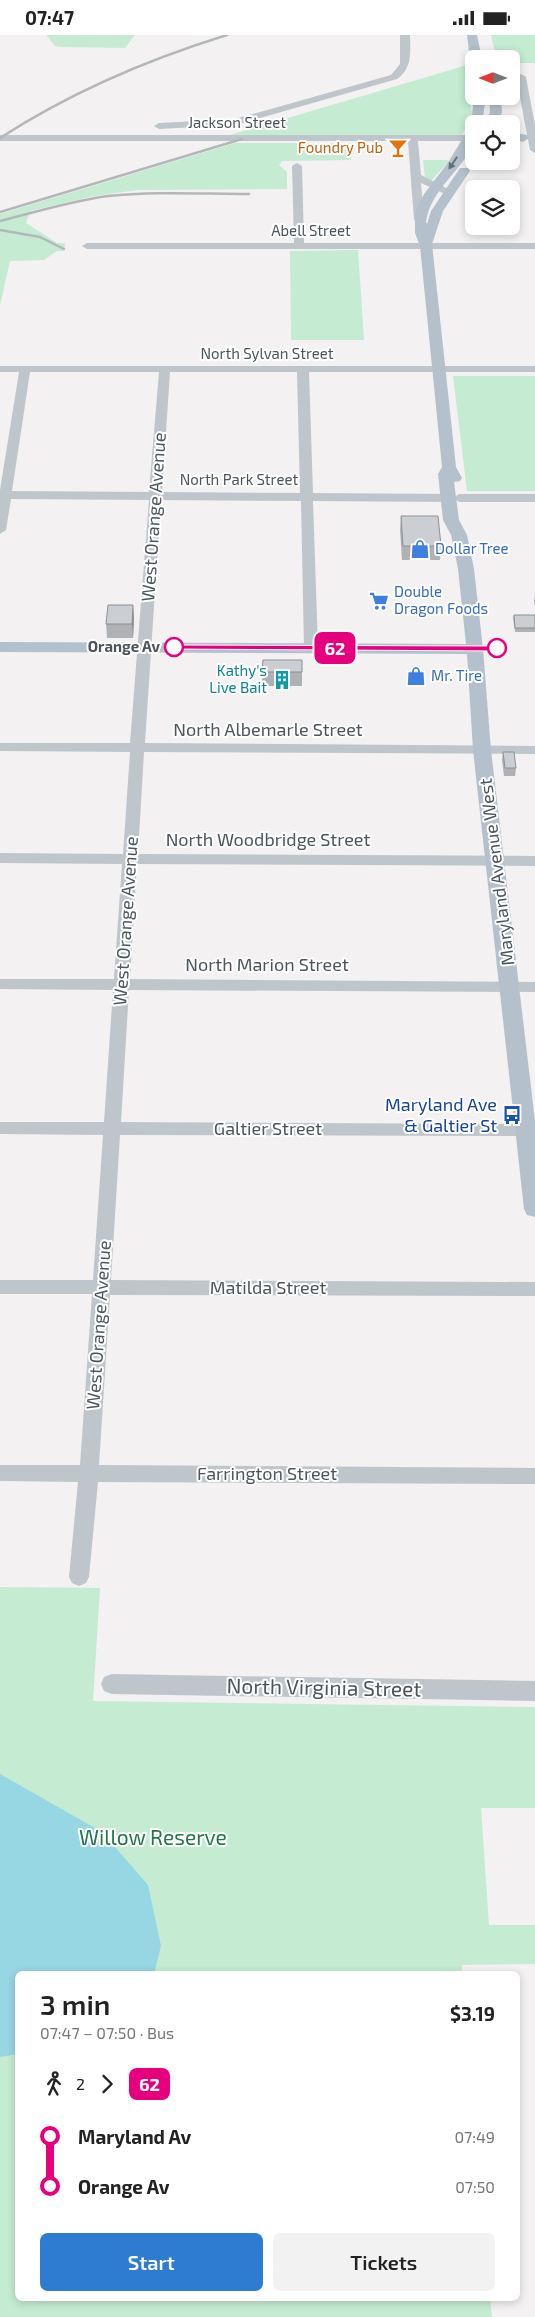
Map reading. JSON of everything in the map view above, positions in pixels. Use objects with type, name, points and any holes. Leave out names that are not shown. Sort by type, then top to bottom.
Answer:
[{"type":"main road","points":[[472,35],[474,50]]},
{"type":"main road","points":[[495,115],[496,105]]},
{"type":"main road","points":[[426,246],[419,231],[422,207],[435,186],[456,161],[465,146]]},
{"type":"main road","points":[[426,246],[434,217],[465,170]]},
{"type":"main road","name":"Maryland Avenue West","points":[[426,246],[450,467],[445,474],[448,491],[453,498],[461,520],[459,535],[466,569],[475,649],[482,750],[494,861],[530,1130],[535,1209]]},
{"type":"main road","points":[[0,647],[475,649]]},
{"type":"street","points":[[139,138],[140,132],[145,128],[236,122],[394,77],[406,67],[405,35]]},
{"type":"street","points":[[522,77],[523,137],[535,150]]},
{"type":"street","name":"Jackson Street","points":[[0,138],[413,138],[465,135]]},
{"type":"street","points":[[413,138],[419,220]]},
{"type":"street","points":[[297,165],[299,245]]},
{"type":"street","points":[[417,177],[449,192]]},
{"type":"street","name":"Abell Street","points":[[87,246],[535,247]]},
{"type":"street","name":"North Sylvan Street","points":[[0,369],[535,369]]},
{"type":"street","points":[[0,530],[3,495],[25,369]]},
{"type":"street","name":"West Orange Avenue","points":[[79,1577],[90,1473],[154,497],[165,369]]},
{"type":"street","points":[[303,369],[305,496],[311,647]]},
{"type":"street","name":"North Park Street","points":[[3,495],[535,498]]},
{"type":"street","name":"North Albemarle Street","points":[[0,747],[535,750]]},
{"type":"street","name":"North Woodbridge Street","points":[[0,858],[535,861]]},
{"type":"street","name":"North Marion Street","points":[[0,984],[535,987]]},
{"type":"street","name":"Galtier Street","points":[[0,1128],[530,1130]]},
{"type":"street","name":"Matilda Street","points":[[0,1287],[535,1289]]},
{"type":"street","name":"Farrington Street","points":[[0,1473],[535,1476]]},
{"type":"street","name":"North Virginia Street","points":[[112,1684],[535,1691]]},
{"type":"green space","points":[[46,35],[135,35],[125,48],[61,47],[55,46]]},
{"type":"green space","points":[[491,35],[535,35],[535,63],[520,63],[520,50],[495,50]]},
{"type":"green space","points":[[465,66],[465,105],[471,105],[472,115],[465,115],[465,129],[462,135],[230,135]]},
{"type":"green space","points":[[235,143],[350,143],[351,160],[282,161],[279,165],[287,172],[287,189],[138,190],[94,196],[30,211],[26,223],[57,243],[65,243],[64,251],[57,251],[44,260],[10,261],[0,305],[0,214]]},
{"type":"green space","points":[[423,160],[449,161],[431,181],[425,178]]},
{"type":"green space","points":[[358,250],[364,340],[291,340],[290,251]]},
{"type":"green space","points":[[453,376],[535,376],[535,491],[467,491]]},
{"type":"green space","name":"Willow Reserve","points":[[0,1587],[100,1588],[93,1701],[535,1707],[535,1808],[481,1808],[489,1925],[535,1925],[535,1964],[462,1965],[462,1971],[15,1971],[15,2301],[490,2301],[492,2317],[0,2317]]},
{"type":"water","points":[[0,1774],[102,1832],[148,1885],[161,1946],[155,1971],[15,1971],[15,2054],[0,2057]]},
{"type":"building","points":[[401,516],[438,516],[441,546],[403,546]]},
{"type":"building","points":[[108,605],[133,605],[132,624],[106,624]]},
{"type":"building","points":[[514,615],[535,615],[535,628],[515,628]]},
{"type":"building","points":[[263,660],[302,660],[302,672],[262,672]]},
{"type":"building","points":[[503,752],[514,752],[516,768],[505,768]]},
{"type":"railway","points":[[0,138],[54,106],[138,66],[227,35]]},
{"type":"railway","points":[[0,212],[242,139]]},
{"type":"railway","points":[[0,221],[94,198],[126,194],[249,194]]},
{"type":"railway","points":[[0,230],[40,237],[64,249]]},
{"type":"bus line","name":"62","points":[[174,647],[497,648]]},
{"type":"place","name":"Foundry Pub","points":[[398,148]]},
{"type":"place","name":"Dollar Tree","points":[[420,549]]},
{"type":"place","name":"Double Dragon Foods","points":[[379,601]]},
{"type":"place","name":"Orange Av","points":[[174,647]]},
{"type":"place","name":"Mr. Tire","points":[[416,676]]},
{"type":"place","name":"Kathy's Live Bait","points":[[282,680]]},
{"type":"place","name":"Maryland Ave & Galtier St","points":[[512,1115]]}]
